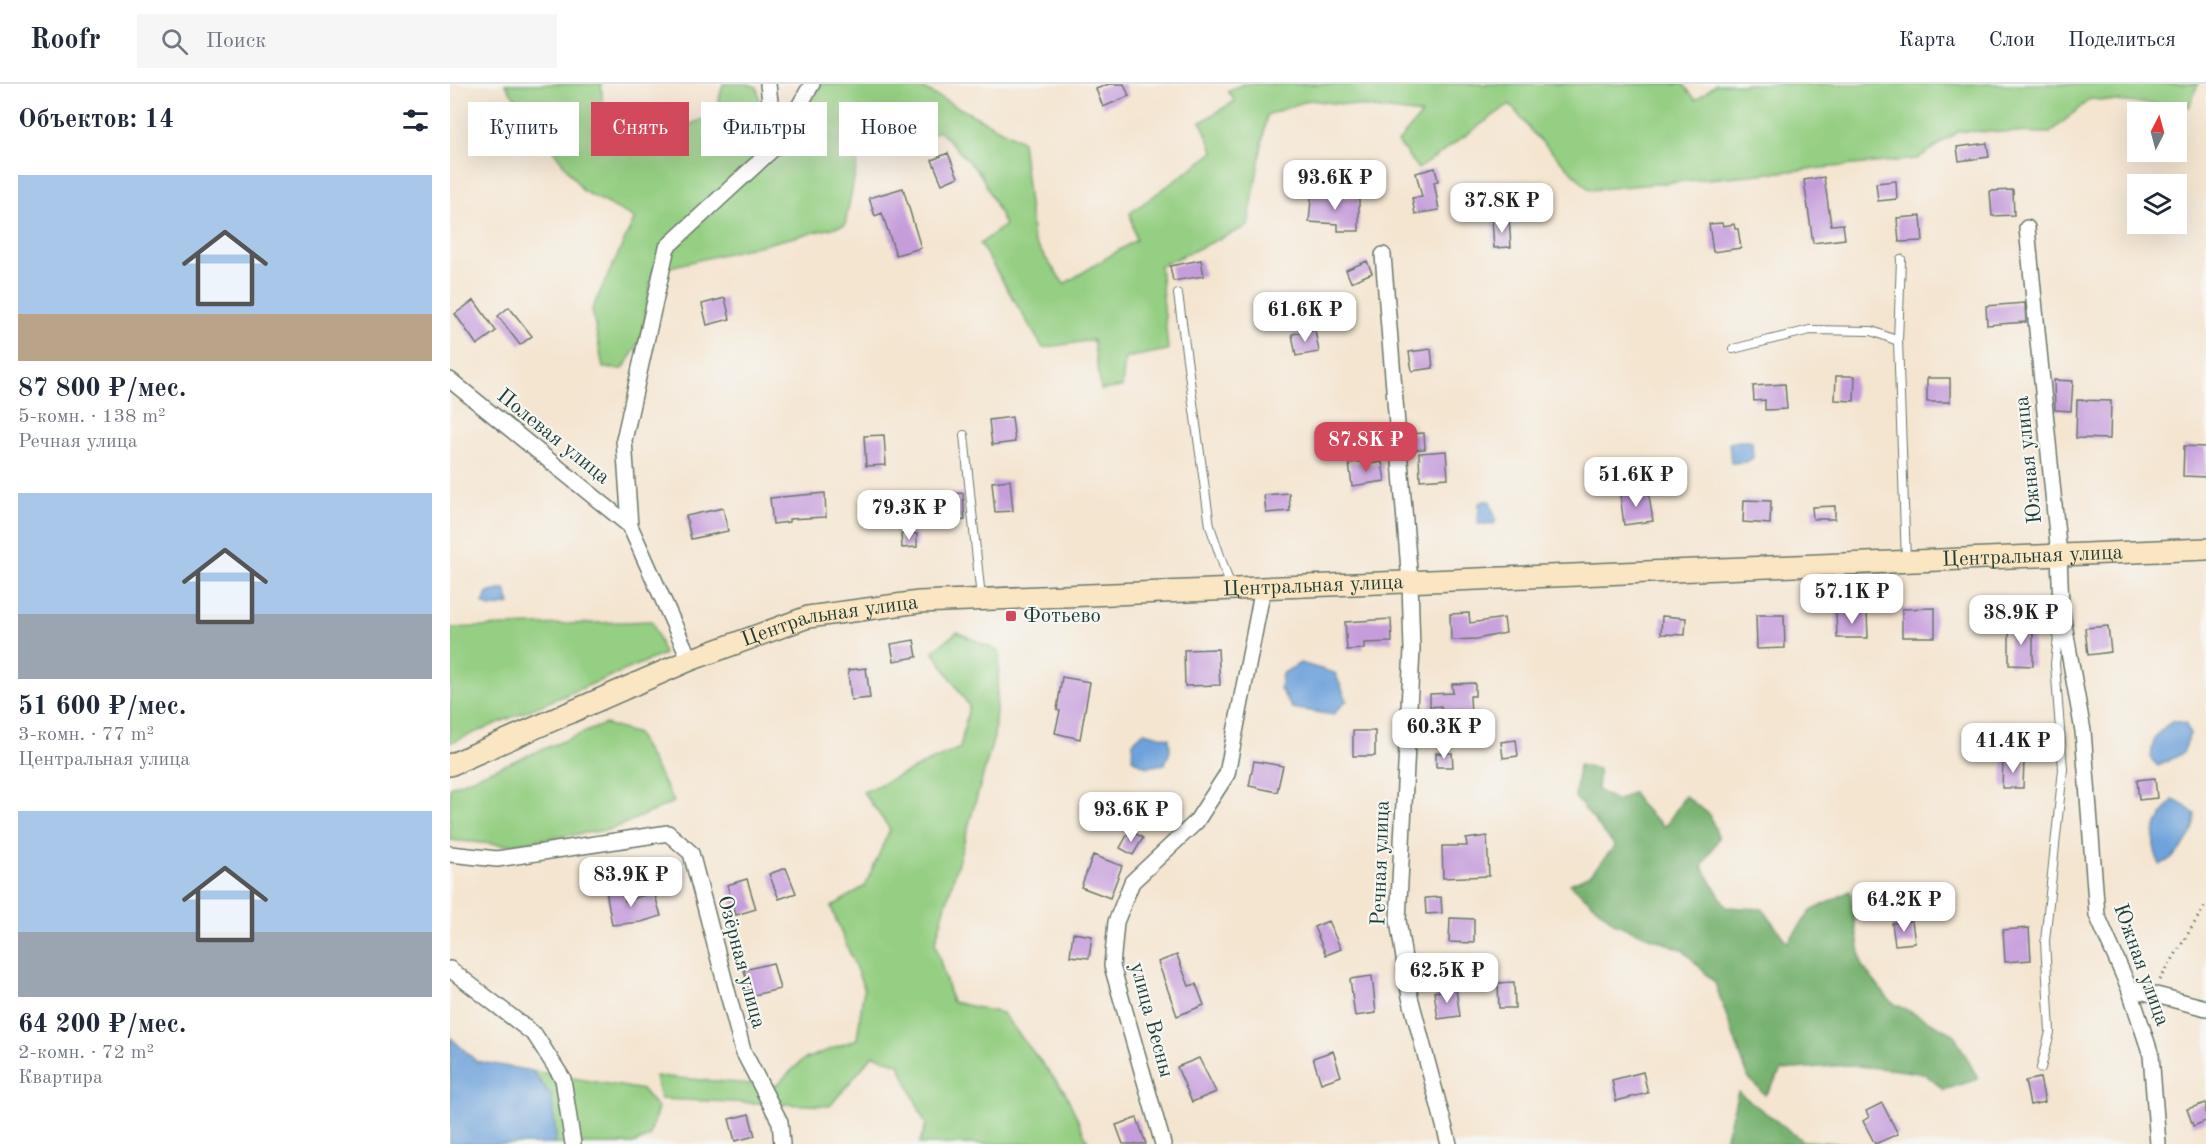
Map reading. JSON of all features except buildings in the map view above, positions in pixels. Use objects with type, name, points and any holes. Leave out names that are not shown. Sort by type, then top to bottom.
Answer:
[{"type":"main road","name":"Центральная улица","points":[[450,765],[690,660],[808,617],[920,602],[2206,549]]},
{"type":"street","points":[[768,84],[770,102]]},
{"type":"street","points":[[801,102],[812,84]]},
{"type":"street","points":[[690,660],[630,526],[624,440],[667,247],[765,156]]},
{"type":"street","name":"Южная улица","points":[[2027,228],[2059,555],[2061,607],[2083,732],[2097,915],[2129,988],[2151,1055],[2158,1144]]},
{"type":"street","name":"Речная улица","points":[[1383,255],[1410,582],[1412,650],[1398,920],[1410,997],[1449,1144]]},
{"type":"street","name":"Полевая улица","points":[[450,380],[630,526]]},
{"type":"street","name":"улица Весны","points":[[1163,1144],[1112,966],[1116,922],[1132,882],[1197,822],[1227,774],[1263,588]]},
{"type":"street","name":"Озёрная улица","points":[[450,854],[497,859],[668,833],[691,853],[743,1051],[780,1122],[782,1144]]},
{"type":"street","points":[[450,969],[535,1035],[563,1079],[573,1144]]},
{"type":"street","points":[[2129,988],[2206,1008]]},
{"type":"lane","points":[[1901,259],[1898,341],[1906,562]]},
{"type":"lane","points":[[1178,294],[1210,526],[1232,589]]},
{"type":"lane","points":[[1733,349],[1810,330],[1872,331],[1898,341]]},
{"type":"lane","points":[[964,435],[982,599]]},
{"type":"lane","points":[[2041,1068],[2050,1032],[2044,941],[2063,769],[2055,664],[2061,607]]},
{"type":"path","points":[[2151,994],[2206,904]]},
{"type":"green space","points":[[505,84],[601,84],[603,102],[591,102],[591,156],[689,156],[689,125],[701,120],[701,156],[770,156],[771,159],[773,156],[827,156],[827,102],[804,102],[814,84],[914,84],[1022,141],[1033,240],[1064,284],[1136,240],[1130,213],[1214,152],[1201,122],[1235,101],[1228,91],[1243,84],[1683,84],[1696,100],[1716,84],[2198,84],[2189,107],[2187,102],[2127,102],[2090,99],[2050,133],[1959,131],[1917,159],[1590,190],[1532,132],[1510,104],[1418,169],[1398,142],[1422,114],[1309,100],[1267,115],[1248,226],[1160,266],[1168,350],[1125,358],[1122,387],[1101,390],[1093,340],[1043,348],[980,244],[1005,225],[981,175],[940,131],[938,132],[938,102],[839,102],[839,156],[867,156],[858,159],[845,225],[653,271],[641,339],[623,369],[603,368],[592,309],[635,218],[583,191],[557,156],[579,156],[579,102],[518,102]]},
{"type":"green space","points":[[723,84],[748,84],[757,87],[760,102],[718,102]]},
{"type":"green space","points":[[652,621],[664,654],[450,743],[450,628]]},
{"type":"green space","points":[[957,632],[1000,652],[994,737],[935,943],[952,1002],[1002,1013],[1065,1092],[1089,1144],[919,1144],[926,1125],[899,1064],[873,1055],[830,1106],[660,1099],[655,1076],[775,1086],[803,1060],[857,1039],[864,988],[831,907],[865,886],[890,829],[863,792],[960,748],[969,706],[933,651]]},
{"type":"green space","points":[[605,724],[637,734],[674,802],[612,829],[505,845],[450,840],[450,787]]},
{"type":"green space","points":[[1579,765],[1599,769],[1597,790],[1617,801],[1633,792],[1639,804],[1665,827],[1685,796],[1709,814],[1719,838],[1702,866],[1726,907],[1763,909],[1787,943],[1811,911],[1850,891],[1862,966],[1891,1002],[1954,1034],[1978,1079],[1944,1090],[1925,1074],[1847,1065],[1782,1070],[1765,1095],[1748,1077],[1715,983],[1683,950],[1616,924],[1570,884],[1590,875],[1615,846],[1575,797]]},
{"type":"green space","points":[[532,1071],[643,1090],[658,1108],[649,1137],[633,1144],[554,1144],[556,1134]]},
{"type":"green space","points":[[1738,1092],[1803,1141],[1856,1144],[1724,1144]]},
{"type":"water","points":[[1752,441],[1753,458],[1746,462],[1731,463],[1729,443]]},
{"type":"water","points":[[1490,501],[1496,519],[1494,524],[1478,524],[1479,503]]},
{"type":"water","points":[[505,589],[510,604],[491,608],[483,604],[487,593]]},
{"type":"water","points":[[1300,663],[1335,673],[1347,700],[1333,715],[1292,708],[1280,689],[1282,674]]},
{"type":"water","points":[[2174,721],[2185,723],[2190,734],[2183,753],[2158,766],[2151,759],[2154,741],[2163,728]]},
{"type":"water","points":[[1144,732],[1169,738],[1170,751],[1165,764],[1146,767],[1132,759],[1133,742]]},
{"type":"water","points":[[2173,800],[2195,814],[2194,822],[2189,837],[2179,851],[2160,865],[2154,846],[2155,830]]},
{"type":"water","points":[[450,1037],[476,1061],[532,1071],[551,1095],[556,1134],[554,1144],[450,1144]]},
{"type":"place","name":"Фотьево","points":[[1011,616]]}]
